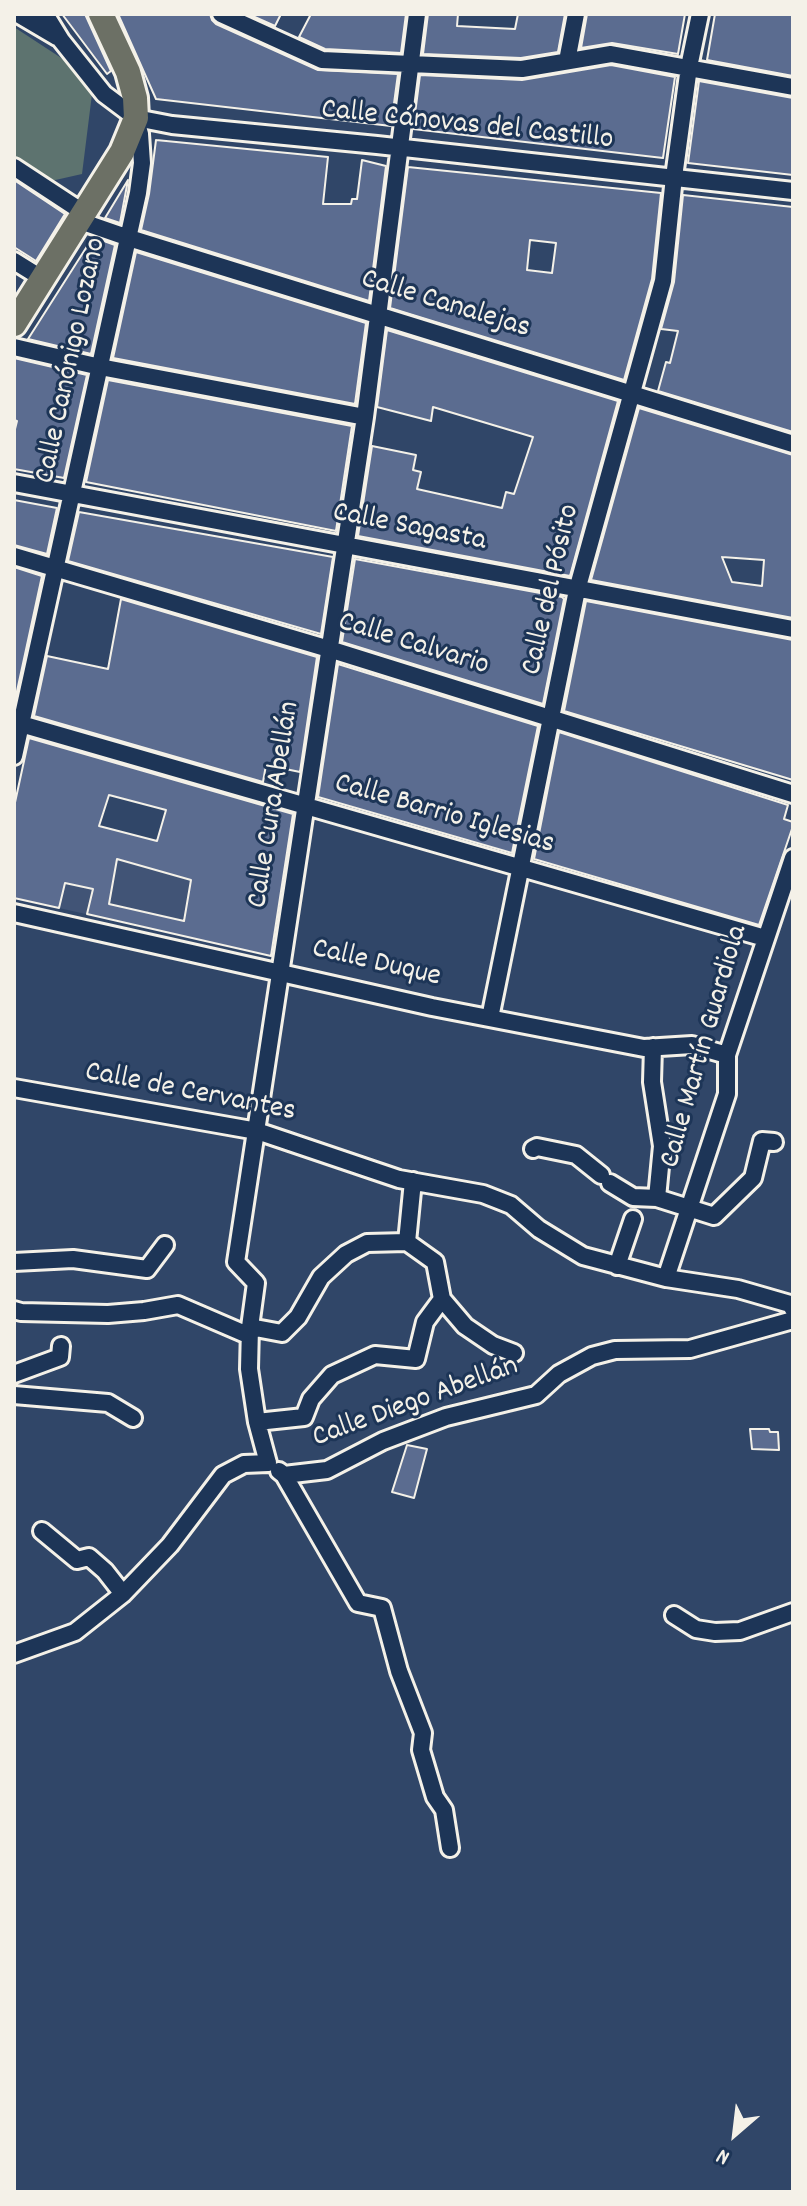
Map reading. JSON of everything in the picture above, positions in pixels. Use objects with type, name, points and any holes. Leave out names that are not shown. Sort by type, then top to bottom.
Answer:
[{"type":"main road","points":[[14,324],[126,145],[136,118],[135,98],[128,72],[101,14]]},
{"type":"street","points":[[18,14],[61,40]]},
{"type":"street","points":[[45,14],[61,40],[104,94],[136,118]]},
{"type":"street","points":[[221,14],[322,60],[522,69],[611,54],[793,87]]},
{"type":"street","name":"Calle Cura Abellán","points":[[268,1463],[257,1422],[249,1369],[256,1283],[236,1262],[365,417],[417,14]]},
{"type":"street","points":[[567,61],[576,14]]},
{"type":"street","name":"Calle del Pósito","points":[[490,1018],[577,590],[663,281],[689,67],[700,14]]},
{"type":"street","name":"Calle Cánovas del Castillo","points":[[136,118],[172,125],[793,191]]},
{"type":"street","name":"Calle Canónigo Lozano","points":[[14,756],[17,723],[56,568],[129,238],[142,163],[136,118]]},
{"type":"street","name":"Calle Canalejas","points":[[14,167],[82,217],[129,238],[793,444]]},
{"type":"street","points":[[14,261],[43,279]]},
{"type":"street","points":[[14,347],[100,367],[365,417]]},
{"type":"street","name":"Calle Sagasta","points":[[14,483],[793,629]]},
{"type":"street","name":"Calle Calvario","points":[[14,556],[329,649],[793,794]]},
{"type":"street","name":"Calle Barrio Iglesias","points":[[17,723],[765,938]]},
{"type":"street","name":"Calle Martín Guardiola","points":[[666,1278],[727,1094],[727,1055],[793,858]]},
{"type":"street","name":"Calle Duque","points":[[14,913],[432,1007],[644,1048],[692,1045],[727,1055]]},
{"type":"street","points":[[617,1266],[662,1146],[652,1082],[653,1047]]},
{"type":"street","name":"Calle de Cervantes","points":[[14,1088],[257,1131],[406,1180],[483,1194],[511,1205],[539,1229],[583,1256],[666,1278],[738,1289],[790,1304],[793,1309]]},
{"type":"street","points":[[533,1149],[537,1147],[576,1155],[642,1206],[690,1207],[714,1216],[753,1178],[762,1141],[774,1142]]},
{"type":"street","points":[[406,1180],[407,1242]]},
{"type":"street","points":[[14,1310],[108,1314],[178,1305],[250,1332],[282,1333],[298,1317],[321,1277],[346,1254],[367,1243],[407,1242],[435,1262],[442,1299],[465,1326],[493,1345],[514,1353]]},
{"type":"street","points":[[14,1262],[73,1259],[147,1269],[165,1245]]},
{"type":"street","points":[[257,1422],[304,1417],[311,1399],[332,1375],[375,1355],[416,1359],[425,1322],[442,1299]]},
{"type":"street","name":"Calle Diego Abellán","points":[[284,1475],[327,1470],[383,1441],[446,1417],[536,1395],[559,1374],[592,1356],[615,1350],[690,1349],[793,1320]]},
{"type":"street","points":[[14,1374],[60,1357],[61,1346]]},
{"type":"street","points":[[14,1395],[108,1403],[133,1418]]},
{"type":"street","points":[[14,1654],[75,1632],[123,1594],[170,1545],[223,1475],[244,1464],[268,1463],[284,1475],[358,1603],[382,1608],[399,1671],[423,1733],[421,1750],[435,1797],[444,1810],[450,1848]]},
{"type":"street","points":[[42,1531],[77,1560],[89,1557],[123,1594]]},
{"type":"street","points":[[674,1615],[696,1629],[715,1632],[740,1631],[793,1612]]},
{"type":"shaded area","points":[[14,814],[222,873],[211,942],[14,898]]},
{"type":"green space","points":[[14,27],[75,67],[92,94],[82,174],[51,181],[14,157]]},
{"type":"building","points":[[62,14],[85,14],[111,71],[107,74]]},
{"type":"building","points":[[118,14],[210,14],[216,24],[318,70],[398,74],[391,126],[156,99]]},
{"type":"building","points":[[248,14],[281,14],[275,26]]},
{"type":"building","points":[[311,14],[406,14],[401,53],[325,49],[299,37]]},
{"type":"building","points":[[428,14],[458,14],[457,26],[515,29],[518,14],[565,14],[558,52],[521,58],[423,54]]},
{"type":"building","points":[[587,14],[685,14],[678,54],[612,43],[581,48]]},
{"type":"building","points":[[715,14],[793,14],[793,76],[707,60]]},
{"type":"building","points":[[611,65],[675,77],[663,158],[413,129],[420,75],[522,80]]},
{"type":"building","points":[[699,81],[793,98],[793,175],[688,163]]},
{"type":"building","points":[[156,140],[328,157],[323,204],[351,204],[352,199],[357,199],[362,160],[386,166],[369,301],[141,230]]},
{"type":"building","points":[[408,167],[661,193],[652,279],[624,380],[390,308]],"holes":[[[530,240],[556,243],[552,273],[527,270]]]},
{"type":"building","points":[[14,180],[65,214],[36,261],[14,247]]},
{"type":"building","points":[[128,180],[120,223],[105,218]]},
{"type":"building","points":[[683,195],[793,207],[793,432],[658,391],[666,362],[670,363],[678,331],[661,329],[674,282]]},
{"type":"building","points":[[93,237],[115,245],[91,354],[28,339]]},
{"type":"building","points":[[136,252],[366,323],[355,404],[113,358]]},
{"type":"building","points":[[387,330],[618,401],[570,576],[358,536],[372,446],[416,455],[413,470],[421,472],[417,489],[502,508],[506,492],[514,494],[533,437],[433,407],[431,421],[377,407]]},
{"type":"building","points":[[14,358],[87,375],[64,478],[14,469],[17,421],[14,420]]},
{"type":"building","points":[[108,380],[352,426],[336,531],[86,482]]},
{"type":"building","points":[[639,408],[793,455],[793,618],[591,580]],"holes":[[[722,557],[764,560],[762,586],[732,582]]]},
{"type":"building","points":[[14,500],[57,508],[47,554],[14,545]]},
{"type":"building","points":[[79,512],[333,557],[321,634],[68,561]]},
{"type":"building","points":[[355,559],[562,597],[543,704],[342,642]]},
{"type":"building","points":[[14,567],[42,576],[14,705]]},
{"type":"building","points":[[121,599],[317,657],[300,772],[266,765],[263,782],[34,716],[47,656],[108,669]]},
{"type":"building","points":[[586,601],[793,640],[793,780],[564,711]]},
{"type":"building","points":[[338,664],[538,726],[512,853],[318,797]]},
{"type":"building","points":[[559,732],[788,805],[784,819],[793,822],[793,826],[759,925],[534,859]]},
{"type":"building","points":[[29,738],[293,814],[271,956],[87,914],[93,889],[65,883],[59,908],[14,898],[14,807]],"holes":[[[109,795],[166,810],[157,841],[99,826]],[[117,859],[191,880],[184,921],[109,904]]]},
{"type":"building","points":[[750,1429],[778,1432],[779,1450],[752,1449]]},
{"type":"building","points":[[407,1445],[427,1449],[414,1498],[392,1492]]}]
